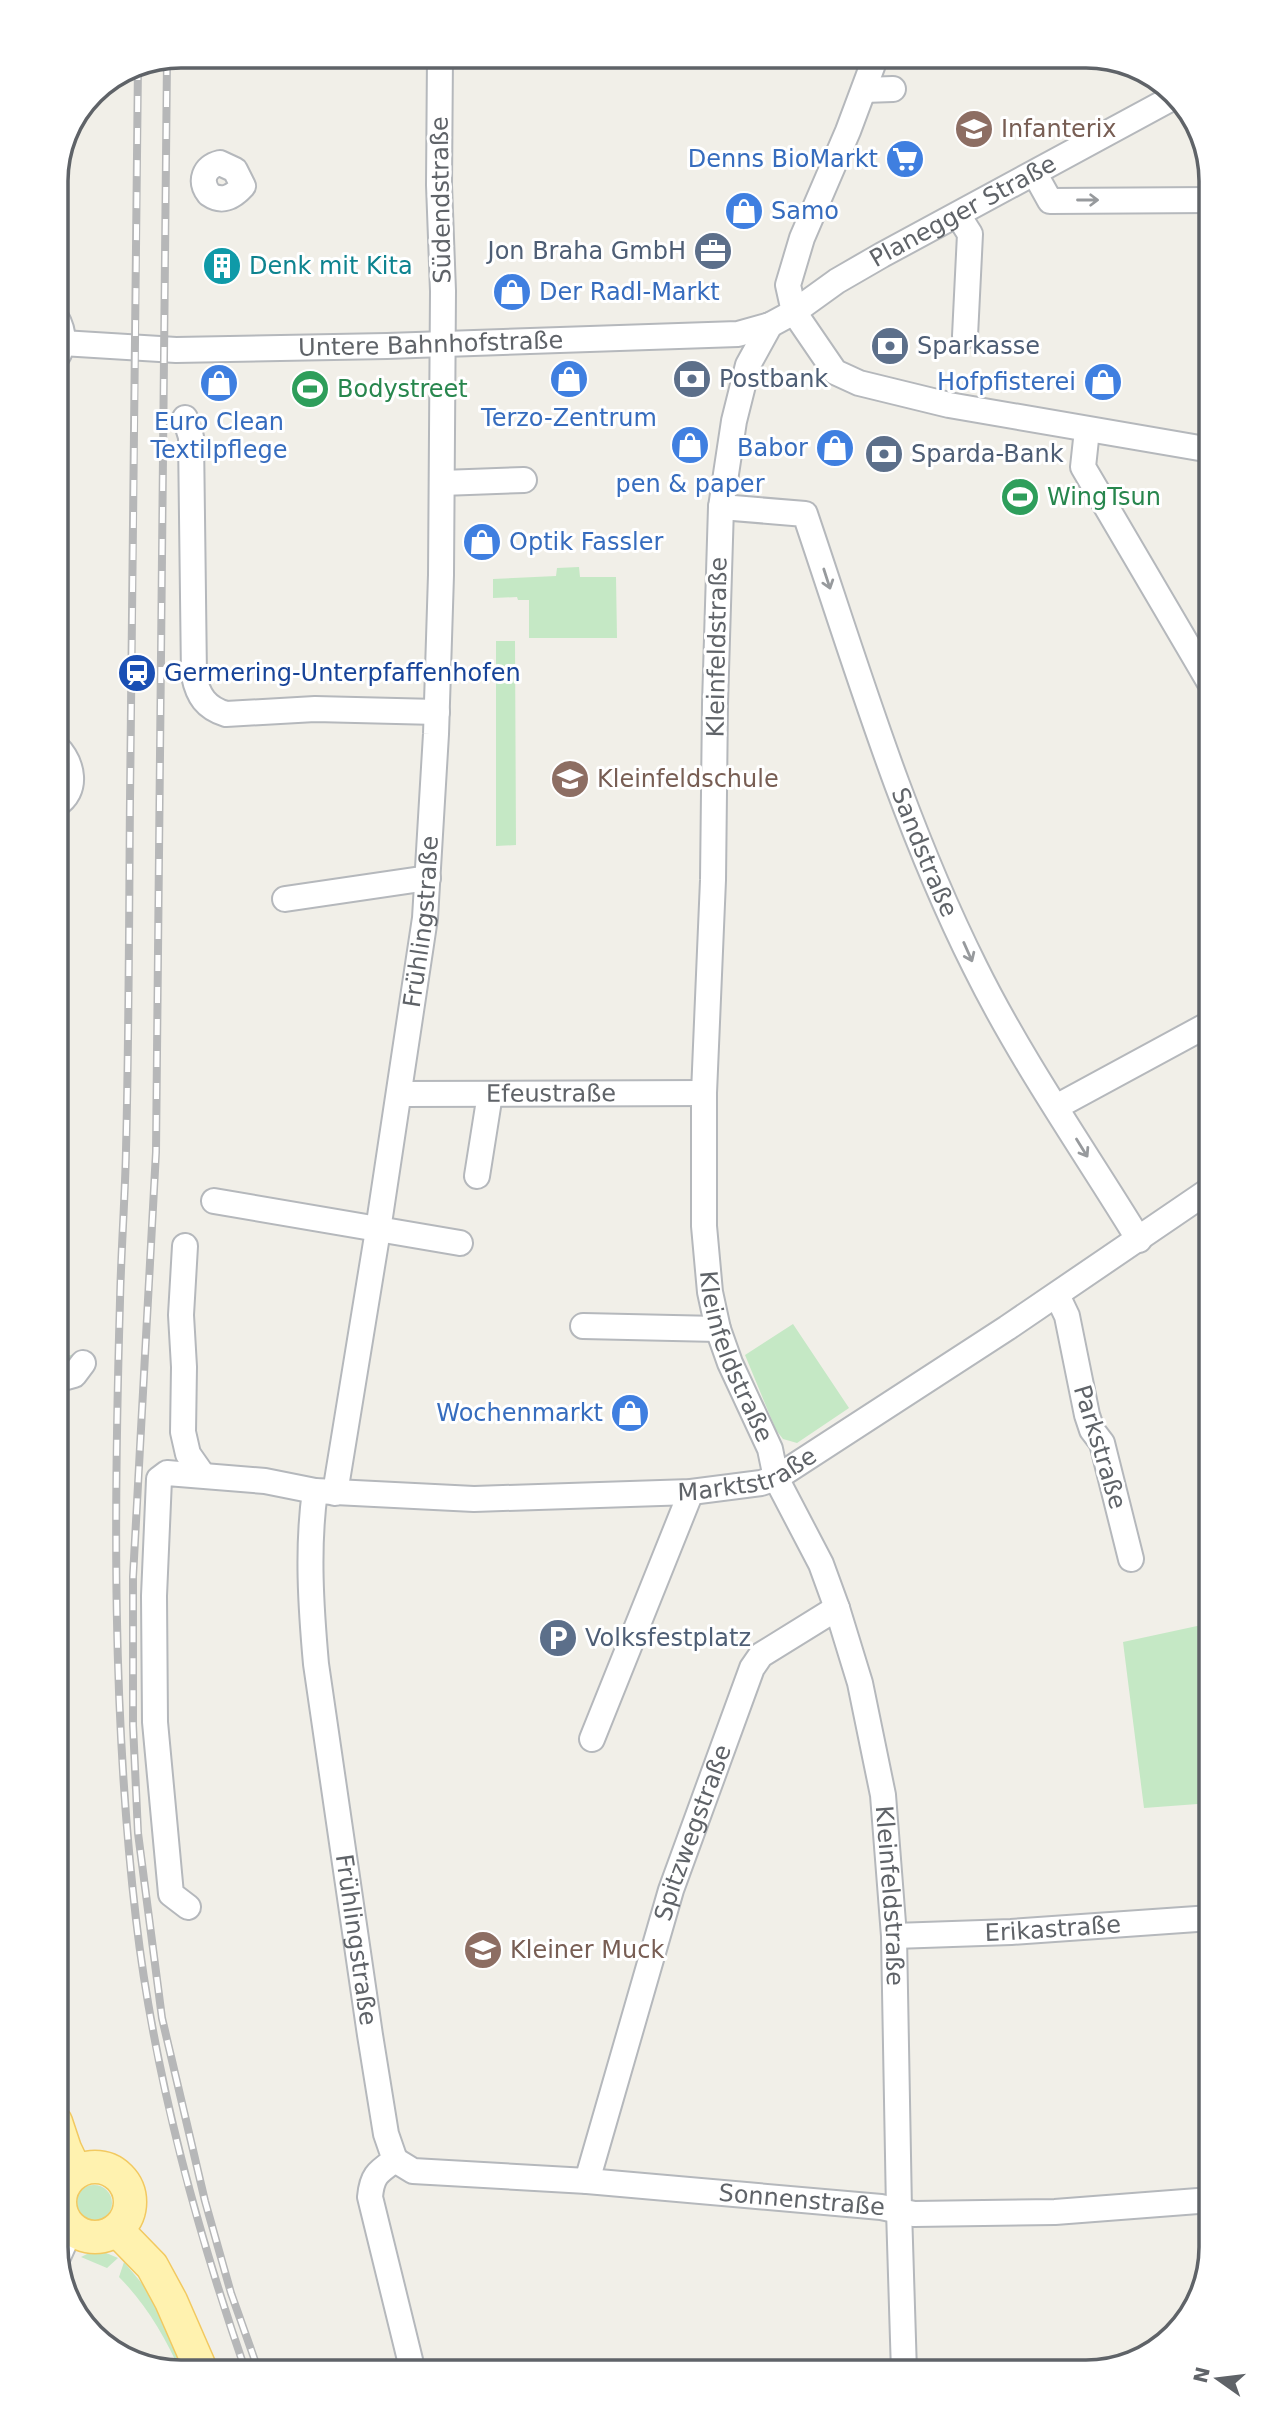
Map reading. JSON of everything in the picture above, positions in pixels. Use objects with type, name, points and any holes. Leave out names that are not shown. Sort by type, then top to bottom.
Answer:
[{"type":"main road","points":[[68,2155],[76,2172]]},
{"type":"main road","points":[[68,2179],[76,2172],[93,2167],[104,2168],[122,2180],[130,2200],[124,2221],[117,2230],[99,2237],[89,2237],[68,2220]]},
{"type":"main road","points":[[117,2230],[152,2266],[171,2301],[197,2360]]},
{"type":"street","name":"Südendstraße","points":[[440,68],[441,344]]},
{"type":"street","points":[[872,68],[798,250],[788,285],[794,312],[835,372],[859,383],[965,408],[1199,448]]},
{"type":"street","points":[[864,90],[893,89]]},
{"type":"street","name":"Planegger Straße","points":[[794,312],[837,281],[1035,174],[1089,130],[1164,101]]},
{"type":"street","points":[[1035,174],[1050,201],[1199,200]]},
{"type":"street","points":[[958,215],[970,234],[965,337]]},
{"type":"street","name":"Untere Bahnhofstraße","points":[[68,351],[700,337],[738,334],[770,325],[794,312]]},
{"type":"street","name":"Kleinfeldstraße","points":[[770,325],[748,365],[734,421],[721,507],[713,880],[704,1093],[704,1226],[707,1271],[718,1329],[730,1363],[770,1449],[776,1478],[821,1564],[837,1608],[860,1683],[881,1783],[894,1936],[904,2360]]},
{"type":"street","name":"Frühlingstraße","points":[[395,2160],[389,2147],[376,2072],[316,1664],[312,1605],[312,1511],[325,1492],[378,1230],[420,956],[428,878],[437,712],[442,483],[441,344]]},
{"type":"street","points":[[185,418],[191,437],[194,676],[203,701],[226,714],[315,709],[437,712]]},
{"type":"street","points":[[1087,430],[1083,467],[1199,665]]},
{"type":"street","points":[[442,483],[524,481]]},
{"type":"street","points":[[191,500],[213,485]]},
{"type":"street","name":"Sandstraße","points":[[721,507],[805,514],[915,829],[974,966],[1052,1101],[1139,1240]]},
{"type":"street","points":[[68,763],[72,777],[68,794]]},
{"type":"street","points":[[285,899],[428,878]]},
{"type":"street","points":[[1052,1101],[1199,1021]]},
{"type":"street","name":"Efeustraße","points":[[399,1094],[704,1093]]},
{"type":"street","points":[[477,1176],[490,1094]]},
{"type":"street","name":"Marktstraße","points":[[190,1474],[265,1481],[325,1492],[496,1505],[677,1498],[761,1483],[776,1478],[1057,1295],[1199,1198]]},
{"type":"street","points":[[214,1201],[460,1242]]},
{"type":"street","points":[[184,1264],[181,1315],[184,1367],[183,1432],[190,1474],[167,1473],[159,1479],[154,1596],[155,1721],[171,1895],[188,1907]]},
{"type":"street","name":"Parkstraße","points":[[1057,1295],[1067,1317],[1087,1415],[1092,1430],[1102,1443],[1130,1559]]},
{"type":"street","points":[[583,1326],[718,1329]]},
{"type":"street","points":[[68,1377],[74,1375],[83,1363]]},
{"type":"street","points":[[592,1739],[677,1498]]},
{"type":"street","name":"Spitzwegstraße","points":[[587,2181],[671,1890],[752,1668],[761,1655],[837,1608]]},
{"type":"street","name":"Erikastraße","points":[[894,1936],[1011,1932],[1199,1919]]},
{"type":"street","points":[[395,2160],[376,2174],[370,2197],[410,2360]]},
{"type":"street","name":"Sonnenstraße","points":[[395,2160],[413,2171],[587,2181],[881,2207],[914,2214],[1067,2212],[1199,2201]]},
{"type":"green space","points":[[579,567],[580,577],[616,577],[617,638],[529,638],[529,600],[518,600],[517,597],[493,598],[493,579],[556,576],[557,568]]},
{"type":"green space","points":[[496,641],[515,641],[516,845],[496,846]]},
{"type":"green space","points":[[793,1324],[849,1408],[797,1443],[783,1439],[776,1430],[745,1355]]},
{"type":"green space","points":[[1199,1626],[1199,1804],[1144,1808],[1123,1642]]},
{"type":"green space","points":[[94,2185],[107,2190],[112,2203],[107,2216],[94,2221],[81,2216],[76,2203],[81,2190]]},
{"type":"green space","points":[[97,2249],[118,2258],[107,2268],[81,2257]]},
{"type":"green space","points":[[124,2262],[154,2298],[182,2360],[175,2360],[138,2298],[119,2277]]},
{"type":"railway","points":[[167,69],[156,1152],[133,1577],[133,1725],[138,1833],[162,2018],[205,2201],[231,2293],[255,2360]]},
{"type":"railway","points":[[138,77],[128,1062],[116,1533],[119,1688],[128,1842],[136,1919],[154,2034],[165,2092],[194,2205],[242,2360]]},
{"type":"place","name":"Infanterix","points":[[974,129]]},
{"type":"place","name":"Denns BioMarkt","points":[[905,159]]},
{"type":"place","name":"Samo","points":[[744,211]]},
{"type":"place","name":"Jon Braha GmbH","points":[[713,251]]},
{"type":"place","name":"Denk mit Kita","points":[[222,266]]},
{"type":"place","name":"Der Radl-Markt","points":[[512,292]]},
{"type":"place","name":"Sparkasse","points":[[890,346]]},
{"type":"place","name":"Terzo-Zentrum","points":[[569,379]]},
{"type":"place","name":"Postbank","points":[[692,379]]},
{"type":"place","name":"Hofpfisterei","points":[[1103,382]]},
{"type":"place","name":"Euro Clean Textilpflege","points":[[219,383]]},
{"type":"place","name":"Bodystreet","points":[[310,389]]},
{"type":"place","name":"pen & paper","points":[[690,445]]},
{"type":"place","name":"Babor","points":[[835,448]]},
{"type":"place","name":"Sparda-Bank","points":[[884,454]]},
{"type":"place","name":"WingTsun","points":[[1020,497]]},
{"type":"place","name":"Optik Fassler","points":[[482,542]]},
{"type":"place","name":"Germering-Unterpfaffenhofen","points":[[137,673]]},
{"type":"place","name":"Kleinfeldschule","points":[[570,779]]},
{"type":"place","name":"Wochenmarkt","points":[[630,1413]]},
{"type":"place","name":"Volksfestplatz","points":[[558,1638]]},
{"type":"place","name":"Kleiner Muck","points":[[483,1950]]}]
